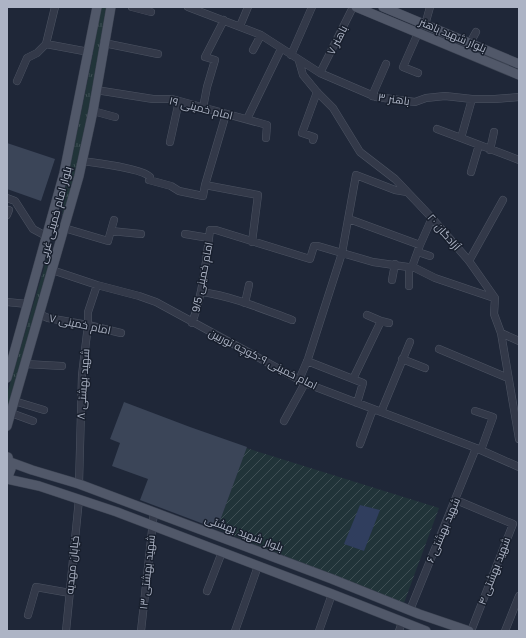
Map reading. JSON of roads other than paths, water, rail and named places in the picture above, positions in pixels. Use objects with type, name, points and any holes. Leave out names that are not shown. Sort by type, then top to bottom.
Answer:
[{"type":"main road","name":"بلوار امام خمینی غربی","points":[[7,378],[64,173],[97,7]]},
{"type":"main road","name":"بلوار امام خمینی غربی","points":[[7,426],[82,161],[93,111],[111,7]]},
{"type":"main road","name":"بلوار شهید باهنر","points":[[354,7],[519,75]]},
{"type":"main road","name":"بلوار شهید باهنر","points":[[383,7],[519,64]]},
{"type":"main road","points":[[419,34],[425,25]]},
{"type":"main road","points":[[46,236],[61,239]]},
{"type":"main road","points":[[8,459],[11,469],[7,479],[39,486],[79,499],[332,594],[401,627],[426,631]]},
{"type":"main road","name":"بلوار شهید بهشتی","points":[[8,459],[32,470],[79,484],[332,579],[410,610],[470,631]]},
{"type":"main road","points":[[401,627],[410,610]]},
{"type":"street","points":[[17,81],[27,58],[37,53],[46,44],[55,7]]},
{"type":"street","points":[[132,7],[151,12]]},
{"type":"street","name":"باهنر ۳","points":[[188,7],[261,35],[299,61],[320,73],[372,96],[416,102],[426,98],[445,96],[472,99],[519,97]]},
{"type":"street","points":[[240,26],[248,7]]},
{"type":"street","points":[[291,55],[312,7]]},
{"type":"street","name":"باهنر ۷","points":[[320,73],[354,7]]},
{"type":"street","points":[[425,25],[430,7]]},
{"type":"street","points":[[203,108],[207,87],[215,60],[205,56],[224,20]]},
{"type":"street","points":[[470,43],[476,32]]},
{"type":"street","points":[[418,73],[403,67],[419,34]]},
{"type":"street","points":[[253,50],[261,35]]},
{"type":"street","points":[[104,43],[158,54]]},
{"type":"street","points":[[46,44],[89,52]]},
{"type":"street","points":[[247,119],[281,49]]},
{"type":"street","name":"آزادگان ۲۰","points":[[299,61],[303,75],[333,108],[360,152],[395,179],[432,218],[470,261],[495,298]]},
{"type":"street","points":[[372,96],[386,64]]},
{"type":"street","name":"امام خمینی ۱۹","points":[[96,90],[153,99],[172,99],[247,119],[267,125],[266,138]]},
{"type":"street","points":[[313,140],[314,137],[302,133],[317,92]]},
{"type":"street","points":[[461,138],[472,99]]},
{"type":"street","points":[[170,142],[179,101]]},
{"type":"street","points":[[93,111],[115,117]]},
{"type":"street","points":[[82,161],[142,172],[150,176],[149,180],[171,186],[179,191],[203,196],[226,114]]},
{"type":"street","points":[[437,129],[519,160]]},
{"type":"street","points":[[490,150],[494,132]]},
{"type":"street","points":[[471,172],[478,145]]},
{"type":"street","points":[[284,421],[302,382],[307,361],[342,252],[356,176],[395,190],[407,192]]},
{"type":"street","points":[[205,185],[258,195],[252,242]]},
{"type":"street","points":[[7,198],[15,201],[33,230],[46,236]]},
{"type":"street","points":[[470,261],[503,200]]},
{"type":"street","points":[[349,218],[419,248],[430,256]]},
{"type":"street","points":[[409,286],[410,267],[432,218]]},
{"type":"street","points":[[64,228],[108,241],[114,220]]},
{"type":"street","points":[[185,234],[210,234],[216,230],[310,259],[314,246],[342,252],[373,262],[410,267],[434,278],[495,298],[494,314],[501,334],[508,378],[516,401],[519,439]]},
{"type":"street","points":[[111,231],[141,234]]},
{"type":"street","name":"امام خمینی 9/5","points":[[192,323],[201,292],[210,234]]},
{"type":"street","points":[[392,280],[395,264]]},
{"type":"street","name":"امام خمینی ۹-کوچه توربین","points":[[52,270],[96,285],[156,302],[302,382],[479,449],[519,467]]},
{"type":"street","name":"شهید بهشتی ۸","points":[[79,484],[82,375],[88,325],[88,312],[96,285]]},
{"type":"street","points":[[245,303],[249,285]]},
{"type":"street","points":[[201,292],[210,293],[245,303],[292,320]]},
{"type":"street","points":[[156,302],[154,299],[260,359]]},
{"type":"street","points":[[7,302],[27,304]]},
{"type":"street","name":"امام خمینی ۷","points":[[39,314],[48,318],[121,333]]},
{"type":"street","points":[[367,314],[389,323]]},
{"type":"street","points":[[353,379],[381,320]]},
{"type":"street","points":[[501,334],[519,341]]},
{"type":"street","points":[[381,412],[410,342]]},
{"type":"street","points":[[439,349],[508,378]]},
{"type":"street","points":[[402,359],[425,368]]},
{"type":"street","points":[[307,361],[363,383],[357,403]]},
{"type":"street","points":[[25,364],[62,366]]},
{"type":"street","points":[[14,401],[44,410]]},
{"type":"street","points":[[360,444],[373,409]]},
{"type":"street","name":"شهید بهشتی ۶","points":[[410,610],[493,417],[475,411]]},
{"type":"street","points":[[11,413],[33,421]]},
{"type":"street","name":"خیابان مهدیه","points":[[66,631],[79,499]]},
{"type":"street","name":"شهید بهشتی ۴","points":[[456,500],[513,524],[470,631]]},
{"type":"street","name":"شهید بهشتی ۱۳","points":[[141,631],[154,512]]},
{"type":"street","points":[[207,591],[222,552]]},
{"type":"street","points":[[235,631],[258,566]]},
{"type":"street","points":[[28,615],[36,587],[70,593]]},
{"type":"street","points":[[319,631],[332,594]]},
{"type":"street","points":[[506,631],[519,596]]},
{"type":"water","points":[[360,505],[380,510],[364,551],[344,544]]}]
